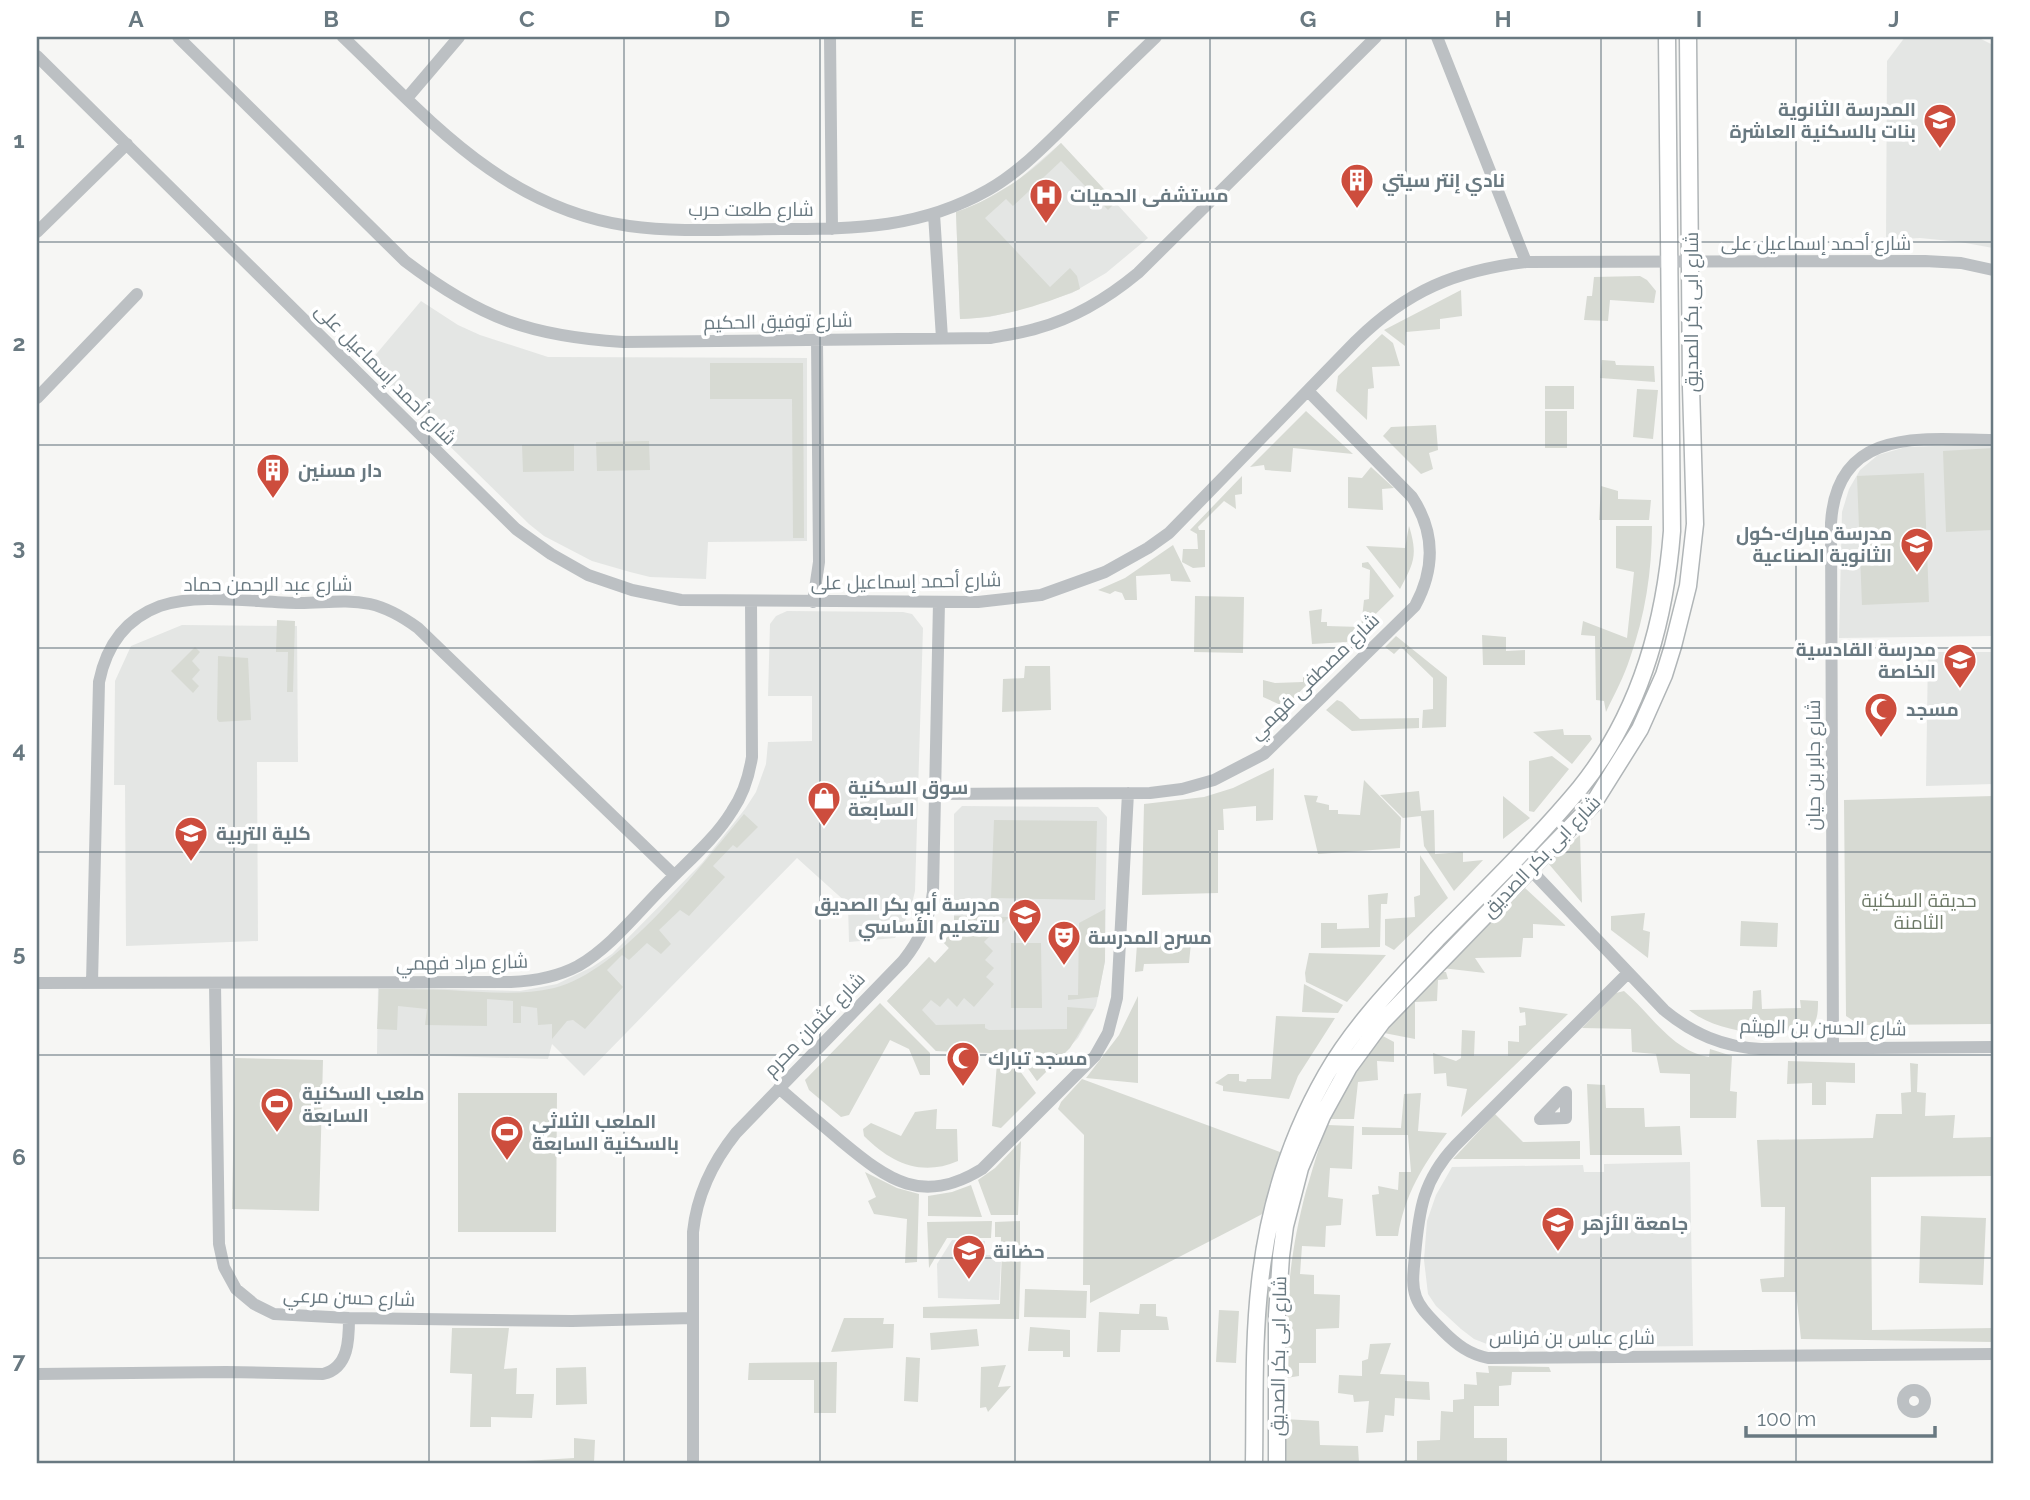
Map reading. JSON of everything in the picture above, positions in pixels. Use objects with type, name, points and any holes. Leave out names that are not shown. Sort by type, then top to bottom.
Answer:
[{"type":"main road","name":"شارع ابى بكر الصديق","points":[[1254,1463],[1257,1314],[1264,1250],[1279,1188],[1304,1118],[1326,1074],[1373,1008],[1580,787],[1623,719],[1645,669],[1661,616],[1672,531],[1667,37]]},
{"type":"main road","name":"شارع ابى بكر الصديق","points":[[1277,1463],[1278,1296],[1281,1256],[1292,1197],[1314,1133],[1349,1067],[1382,1022],[1594,804],[1640,729],[1660,684],[1682,616],[1692,555],[1695,494],[1690,387],[1688,37]]},
{"type":"main road","points":[[1672,445],[1693,444]]},
{"type":"main road","points":[[1255,1434],[1277,1433]]},
{"type":"street","name":"شارع توفيق الحكيم","points":[[177,37],[405,261],[443,290],[484,313],[529,329],[575,339],[623,342],[990,338],[1038,328],[1072,315],[1119,288],[1138,273],[1376,37]]},
{"type":"street","name":"شارع طلعت حرب","points":[[343,37],[468,155],[526,193],[576,214],[629,226],[656,228],[832,229],[894,224],[934,215],[990,189],[1024,165],[1156,37]]},
{"type":"street","points":[[407,98],[459,37]]},
{"type":"street","points":[[830,37],[832,229]]},
{"type":"street","points":[[1437,37],[1526,262]]},
{"type":"street","name":"شارع أحمد إسماعيل على","points":[[37,57],[496,510],[533,542],[589,575],[632,590],[681,600],[999,601],[1041,594],[1082,582],[1127,561],[1169,533],[1369,328],[1413,296],[1469,272],[1526,262],[1943,262],[1993,270]]},
{"type":"street","points":[[37,232],[127,144]]},
{"type":"street","points":[[934,215],[942,338]]},
{"type":"street","points":[[37,398],[137,294]]},
{"type":"street","points":[[813,602],[820,562],[817,340]]},
{"type":"street","name":"شارع مصطفى فهمي","points":[[934,794],[1166,791],[1198,785],[1231,773],[1264,754],[1415,606],[1429,572],[1431,549],[1427,527],[1418,506],[1308,391]]},
{"type":"street","name":"شارع جابر بن حيان","points":[[1833,1048],[1831,523],[1834,500],[1851,469],[1878,447],[1913,439],[1993,440]]},
{"type":"street","name":"شارع عبد الرحمن حماد","points":[[92,983],[99,682],[106,654],[123,630],[142,615],[172,604],[216,600],[299,603],[349,601],[385,608],[402,617],[418,628],[674,876]]},
{"type":"street","name":"شارع مراد فهمي","points":[[37,983],[511,982],[539,980],[566,972],[596,954],[726,821],[739,800],[748,778],[752,757],[751,602]]},
{"type":"street","name":"شارع عثمان محرم","points":[[693,1463],[693,1233],[702,1190],[725,1146],[904,961],[929,916],[933,892],[939,602]]},
{"type":"street","points":[[779,1088],[875,1170],[895,1180],[917,1186],[944,1185],[982,1169],[1094,1056],[1108,1033],[1117,998],[1128,793]]},
{"type":"street","name":"شارع الحسن بن الهيثم","points":[[1517,856],[1675,1020],[1715,1041],[1745,1048],[1993,1047]]},
{"type":"street","name":"شارع عباس بن فرناس","points":[[1628,973],[1455,1146],[1431,1179],[1419,1212],[1413,1281],[1420,1306],[1470,1353],[1497,1358],[1993,1354]]},
{"type":"street","name":"شارع حسن مرعي","points":[[215,984],[219,1244],[224,1267],[236,1289],[264,1310],[274,1314],[349,1318],[572,1321],[693,1318]]},
{"type":"street","points":[[37,1374],[323,1374],[334,1369],[345,1354],[349,1339],[349,1318]]},
{"type":"shaded area","name":"المدرسة الثانوية بنات بالسكنية العاشرة","points":[[1905,37],[1977,37],[1993,45],[1993,248],[1920,238],[1886,240],[1887,61]]},
{"type":"shaded area","name":"مستشفى الحميات","points":[[1061,143],[1148,238],[1106,273],[1072,293],[1015,311],[989,317],[960,319],[956,212],[976,205],[1017,181]]},
{"type":"shaded area","points":[[421,301],[458,325],[480,335],[548,357],[807,358],[807,541],[708,542],[706,579],[650,577],[630,572],[592,561],[544,536],[367,365]]},
{"type":"shaded area","name":"مدرسة مبارك-كول الثانوية الصناعية","points":[[1993,444],[1993,636],[1839,638],[1842,512],[1849,489],[1860,470],[1878,455],[1906,447]]},
{"type":"shaded area","name":"سوق السكنية السابعة","points":[[787,611],[903,612],[912,614],[923,628],[915,891],[910,912],[895,938],[849,942],[848,904],[797,858],[584,1076],[552,1044],[548,1059],[377,1054],[378,987],[520,991],[557,984],[612,954],[702,863],[756,792],[766,764],[768,742],[812,741],[812,696],[768,696],[770,624],[776,616]]},
{"type":"shaded area","name":"كلية التربية","points":[[182,625],[297,626],[298,762],[257,762],[258,941],[126,946],[125,785],[114,785],[115,681],[131,646]]},
{"type":"shaded area","name":"مدرسة القادسية الخاصة","points":[[1928,652],[1993,652],[1993,784],[1926,786]]},
{"type":"shaded area","name":"مدرسة أبو بكر الصديق للتعليم الأساسي","points":[[962,806],[1098,807],[1107,817],[1105,961],[1096,1006],[1078,1038],[1037,1081],[1018,1054],[936,1051],[887,1001],[929,957],[935,963],[949,948],[943,942],[954,929],[954,814]]},
{"type":"shaded area","name":"جامعة الأزهر","points":[[1690,1162],[1693,1346],[1492,1346],[1474,1339],[1461,1329],[1436,1306],[1428,1294],[1424,1260],[1427,1221],[1436,1195],[1452,1167],[1583,1165],[1584,1172],[1604,1172],[1604,1164]]},
{"type":"shaded area","name":"حضانة","points":[[952,1240],[985,1241],[985,1255],[995,1255],[995,1262],[1001,1262],[999,1300],[938,1298],[937,1264]]},
{"type":"green space","points":[[1061,143],[1116,202],[1108,210],[1061,161],[1013,206],[1006,199],[985,218],[1050,287],[1070,268],[1077,276],[1080,289],[1021,310],[960,319],[956,212],[985,200],[1013,183]]},
{"type":"green space","points":[[1640,276],[1656,291],[1654,303],[1610,300],[1608,321],[1584,320],[1587,296],[1592,296],[1594,277]]},
{"type":"green space","points":[[1461,290],[1462,316],[1440,319],[1440,329],[1406,332],[1405,346],[1384,330]]},
{"type":"green space","points":[[1382,334],[1393,343],[1400,366],[1372,367],[1374,388],[1368,389],[1367,420],[1336,391],[1338,376]]},
{"type":"green space","points":[[1602,360],[1615,361],[1616,365],[1654,366],[1655,382],[1600,378]]},
{"type":"green space","points":[[710,363],[803,363],[804,538],[793,538],[792,399],[710,399]]},
{"type":"green space","points":[[1545,386],[1574,386],[1574,409],[1545,409]]},
{"type":"green space","points":[[1637,389],[1658,390],[1653,439],[1633,437]]},
{"type":"green space","points":[[1306,411],[1353,454],[1293,448],[1291,472],[1265,470],[1264,465],[1250,467]]},
{"type":"green space","points":[[1545,411],[1567,411],[1567,448],[1545,448]]},
{"type":"green space","points":[[1436,425],[1438,450],[1429,453],[1433,469],[1421,474],[1383,436],[1391,427]]},
{"type":"green space","points":[[649,441],[650,470],[597,471],[596,442]]},
{"type":"green space","points":[[574,444],[574,471],[523,472],[522,445]]},
{"type":"green space","points":[[1993,448],[1993,530],[1946,532],[1943,451]]},
{"type":"green space","points":[[1371,467],[1394,488],[1382,489],[1383,510],[1348,508],[1348,477],[1362,478]]},
{"type":"green space","points":[[1924,473],[1929,602],[1862,605],[1857,476]]},
{"type":"green space","points":[[1242,476],[1242,494],[1235,495],[1236,509],[1224,501],[1198,527],[1199,530],[1205,530],[1205,567],[1193,568],[1182,562],[1183,549],[1198,549],[1197,534],[1190,530]]},
{"type":"green space","points":[[1601,486],[1618,491],[1618,499],[1651,500],[1649,520],[1599,520]]},
{"type":"green space","points":[[1409,526],[1413,559],[1400,589],[1366,546],[1405,548]]},
{"type":"green space","points":[[1616,526],[1652,526],[1652,543],[1647,593],[1640,626],[1625,672],[1606,712],[1604,701],[1596,700],[1595,636],[1581,635],[1583,621],[1627,638],[1634,572],[1616,568]]},
{"type":"green space","points":[[1173,545],[1191,582],[1171,581],[1170,574],[1136,576],[1137,600],[1125,600],[1122,593],[1115,591],[1110,594],[1098,590],[1125,578]]},
{"type":"green space","points":[[1368,562],[1394,596],[1347,642],[1312,644],[1309,611],[1322,609],[1321,622],[1327,622],[1327,626],[1361,627],[1364,600],[1369,599],[1370,570],[1362,567],[1362,563]]},
{"type":"green space","points":[[1195,596],[1244,597],[1243,653],[1194,652]]},
{"type":"green space","points":[[277,620],[295,621],[293,692],[287,692],[288,652],[276,652]]},
{"type":"green space","points":[[1482,635],[1506,637],[1506,651],[1525,650],[1525,665],[1483,665]]},
{"type":"green space","points":[[1396,636],[1447,677],[1446,727],[1422,728],[1423,710],[1433,709],[1433,678],[1401,647],[1394,654],[1385,647]]},
{"type":"green space","points":[[195,647],[200,652],[192,661],[200,670],[192,679],[199,686],[193,693],[171,671]]},
{"type":"green space","points":[[218,656],[248,658],[251,720],[219,722],[217,719]]},
{"type":"green space","points":[[1025,666],[1050,666],[1051,710],[1002,712],[1003,679],[1024,678]]},
{"type":"green space","points":[[1303,677],[1314,677],[1285,707],[1263,697],[1263,680],[1275,683],[1303,682]]},
{"type":"green space","points":[[1337,700],[1360,719],[1419,718],[1419,728],[1352,731],[1326,710]]},
{"type":"green space","points":[[1563,729],[1564,735],[1590,735],[1592,739],[1572,764],[1533,732]]},
{"type":"green space","points":[[1552,756],[1569,769],[1534,812],[1529,811],[1529,761]]},
{"type":"green space","points":[[1274,768],[1273,820],[1256,821],[1256,806],[1223,809],[1224,830],[1218,830],[1218,893],[1142,895],[1144,804],[1204,797],[1233,788]]},
{"type":"green space","points":[[1364,780],[1401,818],[1400,848],[1318,854],[1304,795],[1318,796],[1316,802],[1329,805],[1329,810],[1338,810],[1338,814],[1360,815]]},
{"type":"green space","points":[[1419,791],[1421,811],[1434,810],[1435,854],[1463,852],[1463,862],[1483,860],[1454,891],[1424,846],[1421,816],[1403,818],[1380,795]]},
{"type":"green space","points":[[1503,796],[1530,818],[1503,839]]},
{"type":"green space","name":"حديقة السكنية الثامنة","points":[[1993,796],[1993,1024],[1860,1025],[1846,1016],[1844,800]]},
{"type":"green space","points":[[744,814],[758,827],[737,848],[733,845],[713,866],[725,877],[689,916],[680,910],[659,930],[671,944],[661,954],[647,943],[629,960],[622,955],[607,970],[623,987],[585,1029],[573,1020],[567,1021],[552,1039],[552,1024],[538,1025],[537,1008],[521,1006],[521,1023],[513,1023],[513,1001],[487,999],[487,1026],[425,1025],[427,1009],[398,1006],[397,1030],[377,1029],[379,989],[528,992],[554,988],[580,978],[606,961],[658,914]]},
{"type":"green space","points":[[994,820],[1097,821],[1095,900],[991,898]]},
{"type":"green space","points":[[1580,835],[1582,903],[1548,863]]},
{"type":"green space","points":[[1420,855],[1448,898],[1394,950],[1385,945],[1385,919],[1415,917],[1414,897],[1420,895]]},
{"type":"green space","points":[[1525,888],[1566,926],[1533,924],[1533,938],[1523,938],[1521,957],[1475,958],[1485,973],[1442,968]]},
{"type":"green space","points":[[1388,893],[1387,904],[1381,904],[1380,947],[1321,948],[1321,923],[1337,923],[1337,929],[1369,928],[1368,895]]},
{"type":"green space","points":[[1105,909],[1105,961],[1098,997],[1068,1000],[1068,995],[1078,995],[1079,923]]},
{"type":"green space","points":[[1645,913],[1643,930],[1650,932],[1648,958],[1611,930],[1611,916]]},
{"type":"green space","points":[[954,916],[1009,917],[984,942],[993,951],[985,960],[994,968],[986,977],[994,984],[974,1007],[964,998],[957,1007],[948,998],[940,1007],[931,1000],[922,1010],[936,1025],[985,1024],[985,1028],[989,1030],[1067,1029],[1067,1007],[1094,1009],[1070,1048],[1037,1081],[1018,1054],[936,1051],[887,1001],[929,957],[935,963],[949,948],[943,942],[954,930]]},
{"type":"green space","points":[[1741,921],[1778,923],[1777,947],[1740,946]]},
{"type":"green space","points":[[1011,943],[1041,943],[1042,1008],[1011,1008]]},
{"type":"green space","points":[[1191,943],[1189,963],[1144,964],[1143,971],[1135,972],[1137,944]]},
{"type":"green space","points":[[1309,953],[1386,955],[1347,1002],[1306,982]]},
{"type":"green space","points":[[1437,972],[1446,972],[1448,979],[1438,980],[1437,1001],[1415,1002],[1415,1039],[1384,1033],[1409,1000]]},
{"type":"green space","points":[[1304,984],[1343,1005],[1338,1013],[1302,1012]]},
{"type":"green space","points":[[1397,989],[1343,1056],[1363,1030]]},
{"type":"green space","points":[[1761,990],[1762,1009],[1801,1008],[1800,1000],[1818,1001],[1818,1013],[1809,1030],[1765,1031],[1764,1036],[1715,1024],[1689,1010],[1752,1009],[1753,991]]},
{"type":"green space","points":[[1624,991],[1662,1030],[1684,1047],[1709,1057],[1710,1049],[1732,1056],[1730,1091],[1737,1092],[1736,1118],[1690,1118],[1690,1074],[1660,1073],[1656,1054],[1632,1052],[1631,1029],[1582,1028],[1616,993]]},
{"type":"green space","points":[[1138,996],[1138,1083],[1086,1078],[1119,1035]]},
{"type":"green space","points":[[880,1003],[930,1053],[930,1075],[920,1075],[909,1049],[890,1040],[849,1115],[841,1117],[809,1090],[805,1080]]},
{"type":"green space","points":[[1519,1007],[1568,1014],[1461,1117],[1467,1089],[1447,1086],[1446,1073],[1434,1074],[1433,1053],[1456,1061],[1461,1058],[1462,1030],[1475,1031],[1474,1056],[1508,1056],[1508,1041],[1519,1042],[1519,1026],[1526,1025],[1525,1012],[1520,1013]]},
{"type":"green space","points":[[1276,1016],[1335,1018],[1298,1076],[1289,1099],[1223,1091],[1223,1086],[1215,1083],[1228,1074],[1239,1074],[1239,1081],[1246,1082],[1247,1079],[1271,1079]]},
{"type":"green space","points":[[1381,1035],[1394,1042],[1394,1062],[1377,1061],[1378,1080],[1358,1082],[1354,1119],[1330,1119],[1344,1092]]},
{"type":"green space","points":[[1343,1056],[1329,1076],[1304,1134],[1284,1200],[1272,1268],[1263,1371],[1260,1311],[1274,1208],[1090,1303],[1090,1285],[1083,1285],[1084,1135],[1058,1109],[1082,1079],[1288,1155],[1312,1094]]},
{"type":"green space","name":"ملعب السكنية السابعة","points":[[235,1058],[323,1060],[319,1211],[232,1209]]},
{"type":"green space","points":[[1788,1061],[1855,1063],[1855,1083],[1826,1082],[1826,1105],[1812,1105],[1812,1083],[1787,1084]]},
{"type":"green space","points":[[997,1063],[1015,1064],[1036,1093],[1001,1128],[992,1126]]},
{"type":"green space","points":[[1910,1063],[1918,1064],[1917,1092],[1926,1093],[1925,1116],[1955,1115],[1953,1138],[1993,1137],[1993,1176],[1871,1177],[1872,1330],[1993,1328],[1993,1342],[1801,1339],[1796,1292],[1762,1292],[1760,1279],[1784,1277],[1785,1207],[1761,1207],[1757,1140],[1873,1138],[1876,1114],[1902,1114],[1901,1093],[1911,1092]]},
{"type":"green space","points":[[1587,1084],[1605,1085],[1606,1108],[1644,1108],[1645,1127],[1680,1126],[1682,1155],[1590,1155]]},
{"type":"green space","name":"الملعب الثلاثي بالسكنية السابعة","points":[[458,1093],[557,1093],[556,1232],[458,1232]]},
{"type":"green space","points":[[1421,1093],[1418,1131],[1447,1133],[1410,1194],[1398,1236],[1376,1236],[1372,1195],[1379,1194],[1378,1186],[1398,1190],[1399,1172],[1411,1172],[1408,1135],[1362,1135],[1362,1127],[1401,1128],[1404,1094]]},
{"type":"green space","points":[[937,1109],[936,1129],[957,1129],[958,1161],[932,1168],[907,1165],[885,1154],[864,1136],[863,1129],[871,1123],[901,1136],[915,1112]]},
{"type":"green space","points":[[1495,1114],[1523,1142],[1580,1141],[1580,1159],[1453,1159]]},
{"type":"green space","points":[[1328,1125],[1354,1126],[1352,1169],[1330,1168],[1328,1197],[1343,1199],[1341,1225],[1326,1226],[1325,1247],[1302,1246],[1300,1274],[1314,1275],[1314,1294],[1340,1295],[1339,1328],[1316,1329],[1316,1363],[1299,1363],[1299,1376],[1286,1378],[1287,1307],[1292,1261],[1306,1191]]},
{"type":"green space","points":[[1021,1141],[1018,1215],[991,1215],[978,1180],[995,1168]]},
{"type":"green space","points":[[865,1172],[897,1188],[919,1194],[917,1262],[905,1263],[907,1219],[874,1214],[868,1201],[876,1197]]},
{"type":"green space","points":[[971,1185],[982,1217],[928,1216],[928,1196]]},
{"type":"green space","points":[[1921,1216],[1986,1218],[1983,1285],[1919,1283]]},
{"type":"green space","points":[[992,1221],[991,1238],[947,1238],[929,1268],[927,1222]]},
{"type":"green space","points":[[1020,1221],[1020,1246],[1001,1246],[1001,1237],[995,1237],[995,1222]]},
{"type":"green space","points":[[1021,1250],[1019,1319],[923,1318],[923,1307],[1000,1304],[1002,1251]]},
{"type":"green space","points":[[1025,1289],[1087,1291],[1086,1318],[1024,1317]]},
{"type":"green space","points":[[1140,1304],[1156,1304],[1156,1316],[1167,1317],[1169,1330],[1121,1330],[1120,1352],[1097,1352],[1099,1312],[1139,1314]]},
{"type":"green space","points":[[1219,1310],[1239,1311],[1236,1363],[1216,1362]]},
{"type":"green space","points":[[844,1318],[884,1318],[883,1324],[894,1324],[893,1348],[831,1352]]},
{"type":"green space","points":[[1030,1327],[1070,1330],[1070,1357],[1063,1357],[1063,1351],[1028,1351]]},
{"type":"green space","points":[[452,1328],[509,1328],[504,1369],[517,1368],[516,1394],[534,1394],[532,1418],[491,1417],[491,1427],[470,1427],[472,1374],[450,1373]]},
{"type":"green space","points":[[977,1329],[979,1346],[931,1350],[930,1333]]},
{"type":"green space","points":[[1391,1343],[1380,1374],[1405,1375],[1405,1381],[1429,1382],[1430,1400],[1395,1398],[1394,1416],[1385,1415],[1383,1432],[1366,1433],[1369,1401],[1354,1402],[1353,1395],[1338,1393],[1339,1375],[1362,1376],[1362,1361],[1368,1359],[1370,1344]]},
{"type":"green space","points":[[906,1357],[920,1358],[918,1402],[904,1401]]},
{"type":"green space","points":[[837,1362],[836,1413],[814,1413],[814,1380],[748,1380],[749,1363]]},
{"type":"green space","points":[[1006,1365],[998,1387],[1011,1386],[988,1412],[986,1407],[980,1408],[981,1367]]},
{"type":"green space","points":[[1488,1366],[1549,1367],[1551,1372],[1512,1372],[1511,1385],[1499,1386],[1499,1406],[1474,1406],[1474,1438],[1507,1438],[1507,1463],[1404,1463],[1404,1460],[1417,1460],[1417,1441],[1440,1440],[1441,1411],[1453,1412],[1453,1400],[1464,1399],[1464,1384],[1477,1385],[1476,1372],[1489,1373]]},
{"type":"green space","points":[[586,1367],[587,1404],[556,1405],[556,1368]]},
{"type":"green space","points":[[1284,1419],[1319,1421],[1320,1445],[1358,1446],[1359,1463],[1283,1463]]},
{"type":"green space","points":[[574,1438],[595,1440],[594,1463],[525,1463],[574,1458]]},
{"type":"place","name":"المدرسة الثانوية بنات بالسكنية العاشرة","points":[[1940,150]]},
{"type":"place","name":"نادي إنتر سيتي","points":[[1357,210]]},
{"type":"place","name":"مستشفى الحميات","points":[[1046,225]]},
{"type":"place","name":"دار مسنين","points":[[273,500]]},
{"type":"place","name":"مدرسة مبارك-كول الثانوية الصناعية","points":[[1917,574]]},
{"type":"place","name":"مدرسة القادسية الخاصة","points":[[1960,690]]},
{"type":"place","name":"مسجد","points":[[1881,739]]},
{"type":"place","name":"سوق السكنية السابعة","points":[[824,828]]},
{"type":"place","name":"كلية التربية","points":[[191,863]]},
{"type":"place","name":"مدرسة أبو بكر الصديق للتعليم الأساسي","points":[[1025,945]]},
{"type":"place","name":"مسرح المدرسة","points":[[1064,967]]},
{"type":"place","name":"مسجد تبارك","points":[[963,1088]]},
{"type":"place","name":"ملعب السكنية السابعة","points":[[277,1134]]},
{"type":"place","name":"الملعب الثلاثي بالسكنية السابعة","points":[[507,1162]]},
{"type":"place","name":"جامعة الأزهر","points":[[1558,1253]]},
{"type":"place","name":"حضانة","points":[[969,1281]]}]
